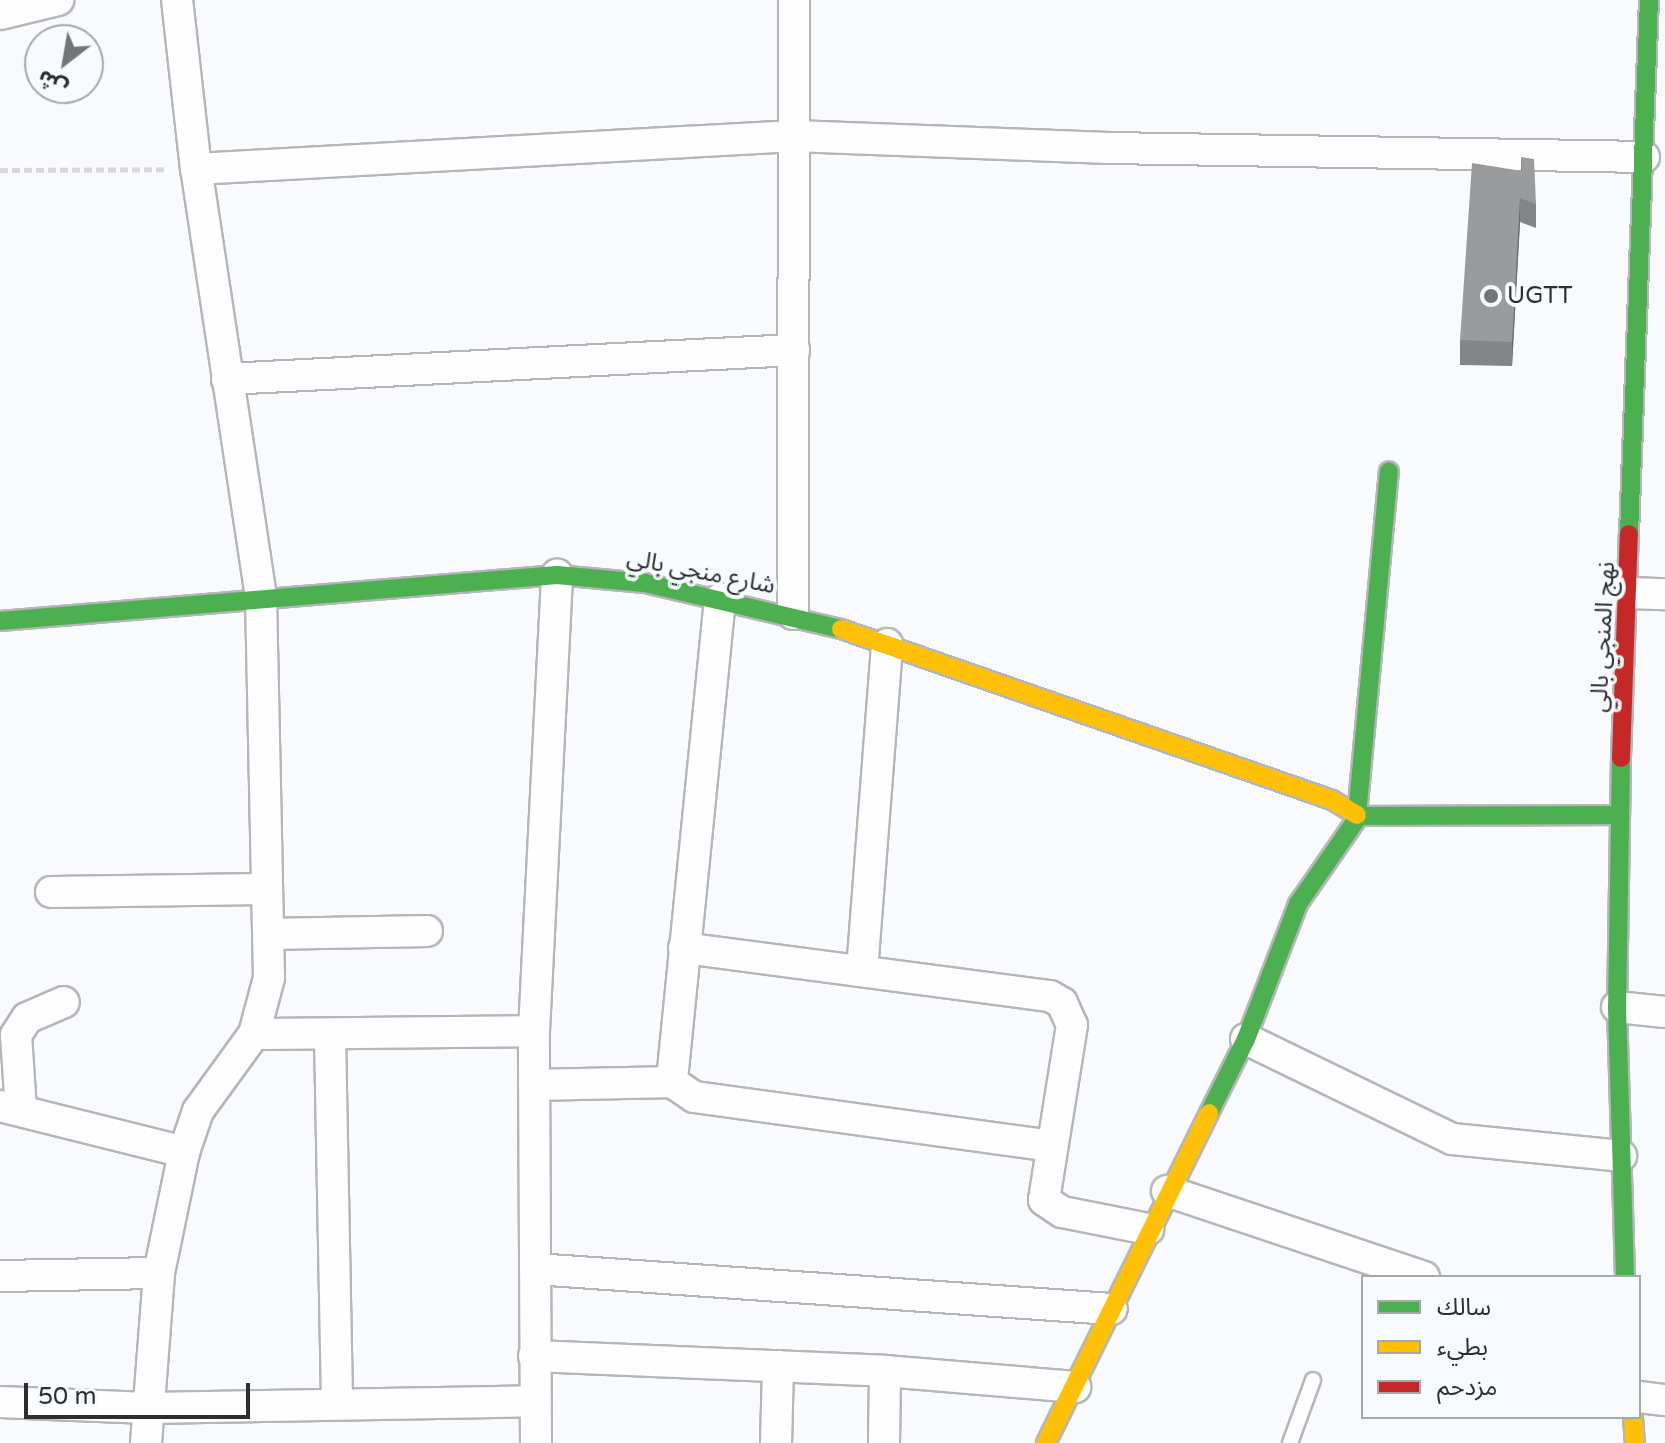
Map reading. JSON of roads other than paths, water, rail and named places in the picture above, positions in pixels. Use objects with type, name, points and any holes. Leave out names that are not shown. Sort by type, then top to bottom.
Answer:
[{"type":"street","points":[[0,14],[58,0]]},
{"type":"street","points":[[146,1443],[159,1273],[184,1152],[198,1111],[254,1034],[265,1006],[269,934],[265,889],[261,597],[196,169],[177,0]]},
{"type":"street","points":[[793,614],[794,0]]},
{"type":"street","name":"نهج المنجي بالي","points":[[1625,1275],[1617,1007],[1619,815],[1629,593],[1652,323],[1644,157],[1656,40],[1649,0]]},
{"type":"street","points":[[196,169],[794,136],[1109,148],[1644,157]]},
{"type":"street","points":[[227,379],[794,350]]},
{"type":"street","points":[[1046,1443],[1148,1229],[1246,1039],[1298,904],[1359,816],[1389,471]]},
{"type":"street","points":[[536,1443],[534,1031],[557,575]]},
{"type":"street","name":"شارع منجي بالي","points":[[0,621],[261,597],[557,575],[645,583],[793,614],[887,644],[1332,800],[1359,816]]},
{"type":"street","points":[[1629,593],[1665,594]]},
{"type":"street","points":[[672,1082],[720,599]]},
{"type":"street","points":[[862,971],[887,644]]},
{"type":"street","points":[[1359,816],[1619,815]]},
{"type":"street","points":[[51,892],[265,889]]},
{"type":"street","points":[[269,934],[427,931]]},
{"type":"street","points":[[684,948],[1050,996],[1062,1003],[1072,1025],[1044,1192],[1050,1208],[1148,1229]]},
{"type":"street","points":[[64,1002],[27,1018],[16,1035],[10,1108],[184,1152]]},
{"type":"street","points":[[1617,1007],[1665,1012]]},
{"type":"street","points":[[254,1034],[330,1036],[534,1031]]},
{"type":"street","points":[[330,1036],[337,1401]]},
{"type":"street","points":[[1246,1039],[1452,1139],[1621,1156]]},
{"type":"street","points":[[534,1085],[672,1082],[694,1097],[1051,1146]]},
{"type":"street","points":[[1167,1191],[1418,1275]]},
{"type":"street","points":[[535,1269],[1112,1309]]},
{"type":"street","points":[[0,1276],[159,1273]]},
{"type":"street","points":[[534,1356],[885,1371],[1075,1387]]},
{"type":"street","points":[[776,1443],[778,1366]]},
{"type":"street","points":[[884,1443],[885,1371]]},
{"type":"street","points":[[1641,1397],[1665,1400]]},
{"type":"street","points":[[0,1402],[148,1408],[337,1401],[534,1401]]},
{"type":"street","points":[[1633,1419],[1635,1443]]},
{"type":"lane","points":[[1290,1443],[1313,1380]]},
{"type":"place","name":"UGTT","points":[[1491,296]]}]
